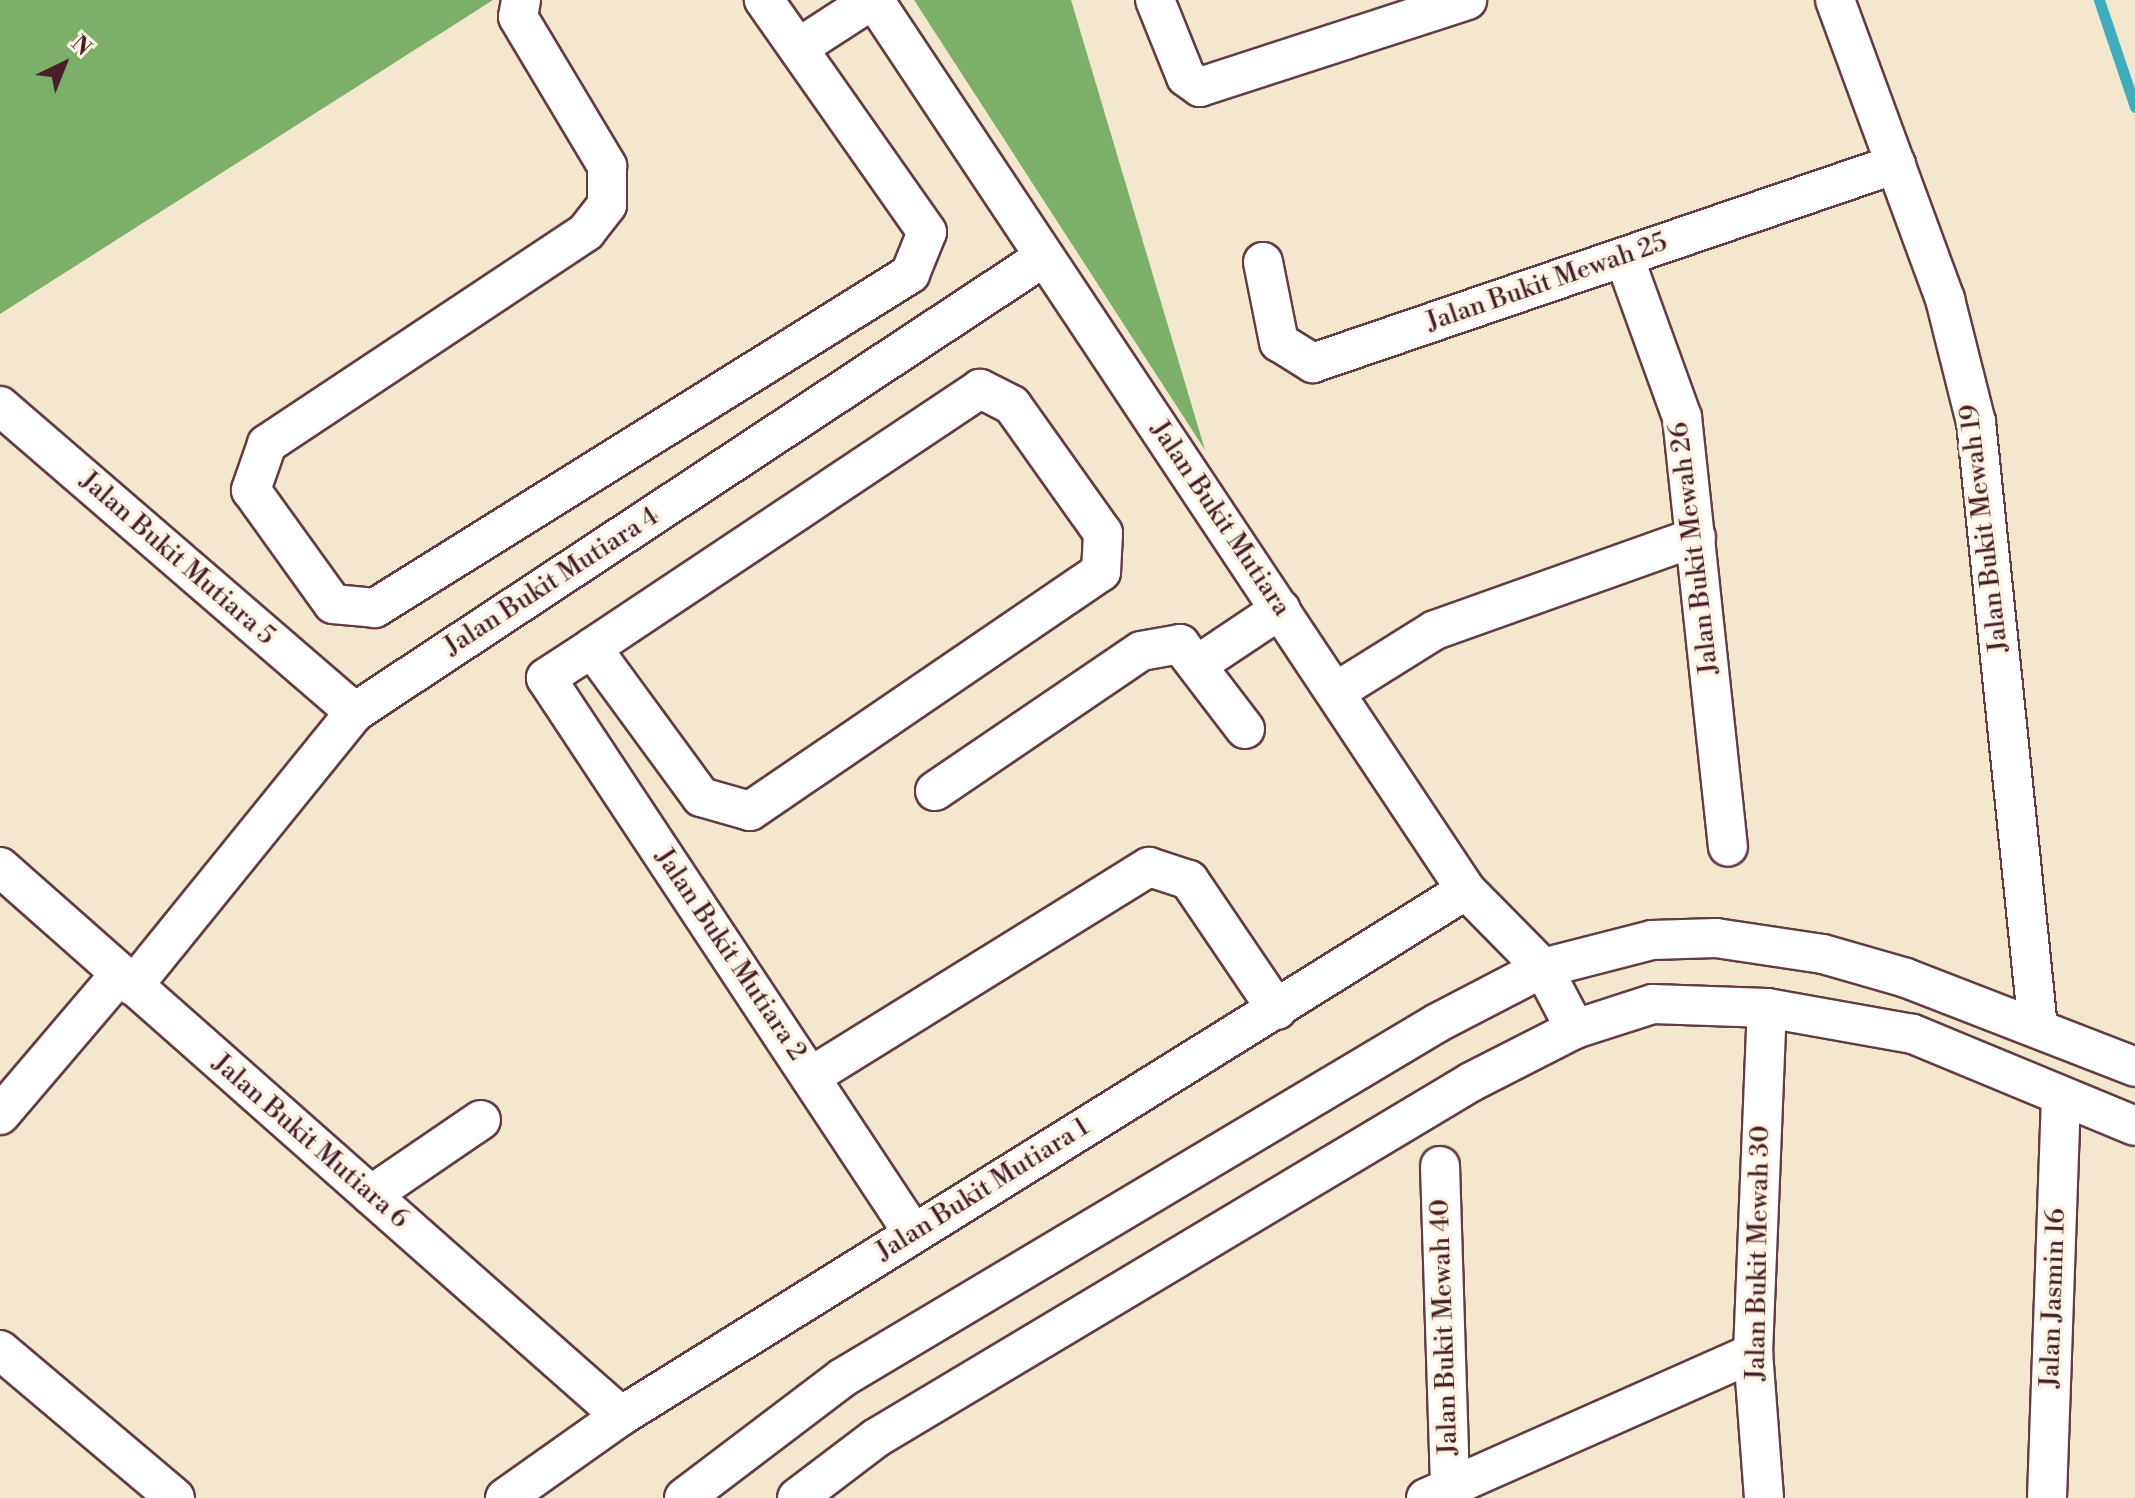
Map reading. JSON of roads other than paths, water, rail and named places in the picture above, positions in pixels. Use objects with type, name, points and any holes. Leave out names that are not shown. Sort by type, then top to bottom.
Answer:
[{"type":"street","points":[[521,0],[518,17],[607,166],[607,205],[586,232],[267,444],[251,490],[333,604],[375,608],[910,274],[927,232],[764,0]]},
{"type":"street","points":[[798,48],[873,0]]},
{"type":"street","name":"Jalan Bukit Mutiara","points":[[873,0],[1337,691],[1466,890],[1543,968],[1575,1029]]},
{"type":"street","points":[[1155,0],[1186,77],[1200,87],[1467,0]]},
{"type":"street","name":"Jalan Bukit Mewah 19","points":[[1835,0],[1945,299],[1976,422],[2038,1028]]},
{"type":"street","name":"Jalan Bukit Mewah 25","points":[[1263,262],[1279,342],[1313,363],[1896,164]]},
{"type":"street","name":"Jalan Bukit Mutiara 4","points":[[0,1115],[126,980],[355,712],[1044,257]]},
{"type":"street","name":"Jalan Bukit Mewah 26","points":[[1624,257],[1682,417],[1728,847]]},
{"type":"street","points":[[980,389],[1012,405],[1103,533],[1101,572],[750,811],[701,797],[592,648],[980,389]]},
{"type":"street","name":"Jalan Bukit Mutiara 5","points":[[0,406],[355,712]]},
{"type":"street","points":[[1337,691],[1435,630],[1696,537]]},
{"type":"street","points":[[1200,663],[1281,609]]},
{"type":"street","points":[[935,791],[1141,651],[1180,644],[1200,663],[1245,729]]},
{"type":"street","name":"Jalan Bukit Mutiara 2","points":[[592,648],[546,678],[913,1233]]},
{"type":"street","name":"Jalan Bukit Mutiara 6","points":[[0,867],[621,1416]]},
{"type":"street","points":[[810,1077],[1149,867],[1189,880],[1277,1010]]},
{"type":"street","name":"Jalan Bukit Mutiara 1","points":[[505,1498],[621,1416],[1466,890]]},
{"type":"street","points":[[684,1498],[842,1378],[1437,1023],[1543,968],[1652,940],[1716,938],[1823,954],[2038,1028],[2135,1067]]},
{"type":"street","points":[[797,1498],[890,1430],[1471,1082],[1575,1029],[1653,1004],[1767,1008],[1913,1034],[2061,1098],[2135,1126]]},
{"type":"street","name":"Jalan Bukit Mewah 30","points":[[1764,1498],[1753,1353],[1767,1008]]},
{"type":"street","name":"Jalan Jasmin 16","points":[[2047,1498],[2061,1098]]},
{"type":"street","points":[[371,1195],[481,1120]]},
{"type":"street","name":"Jalan Bukit Mewah 40","points":[[1438,1492],[1440,1166]]},
{"type":"street","points":[[0,1350],[175,1498]]},
{"type":"street","points":[[1438,1492],[1753,1353]]},
{"type":"waterway","points":[[2099,0],[2135,107]]}]
